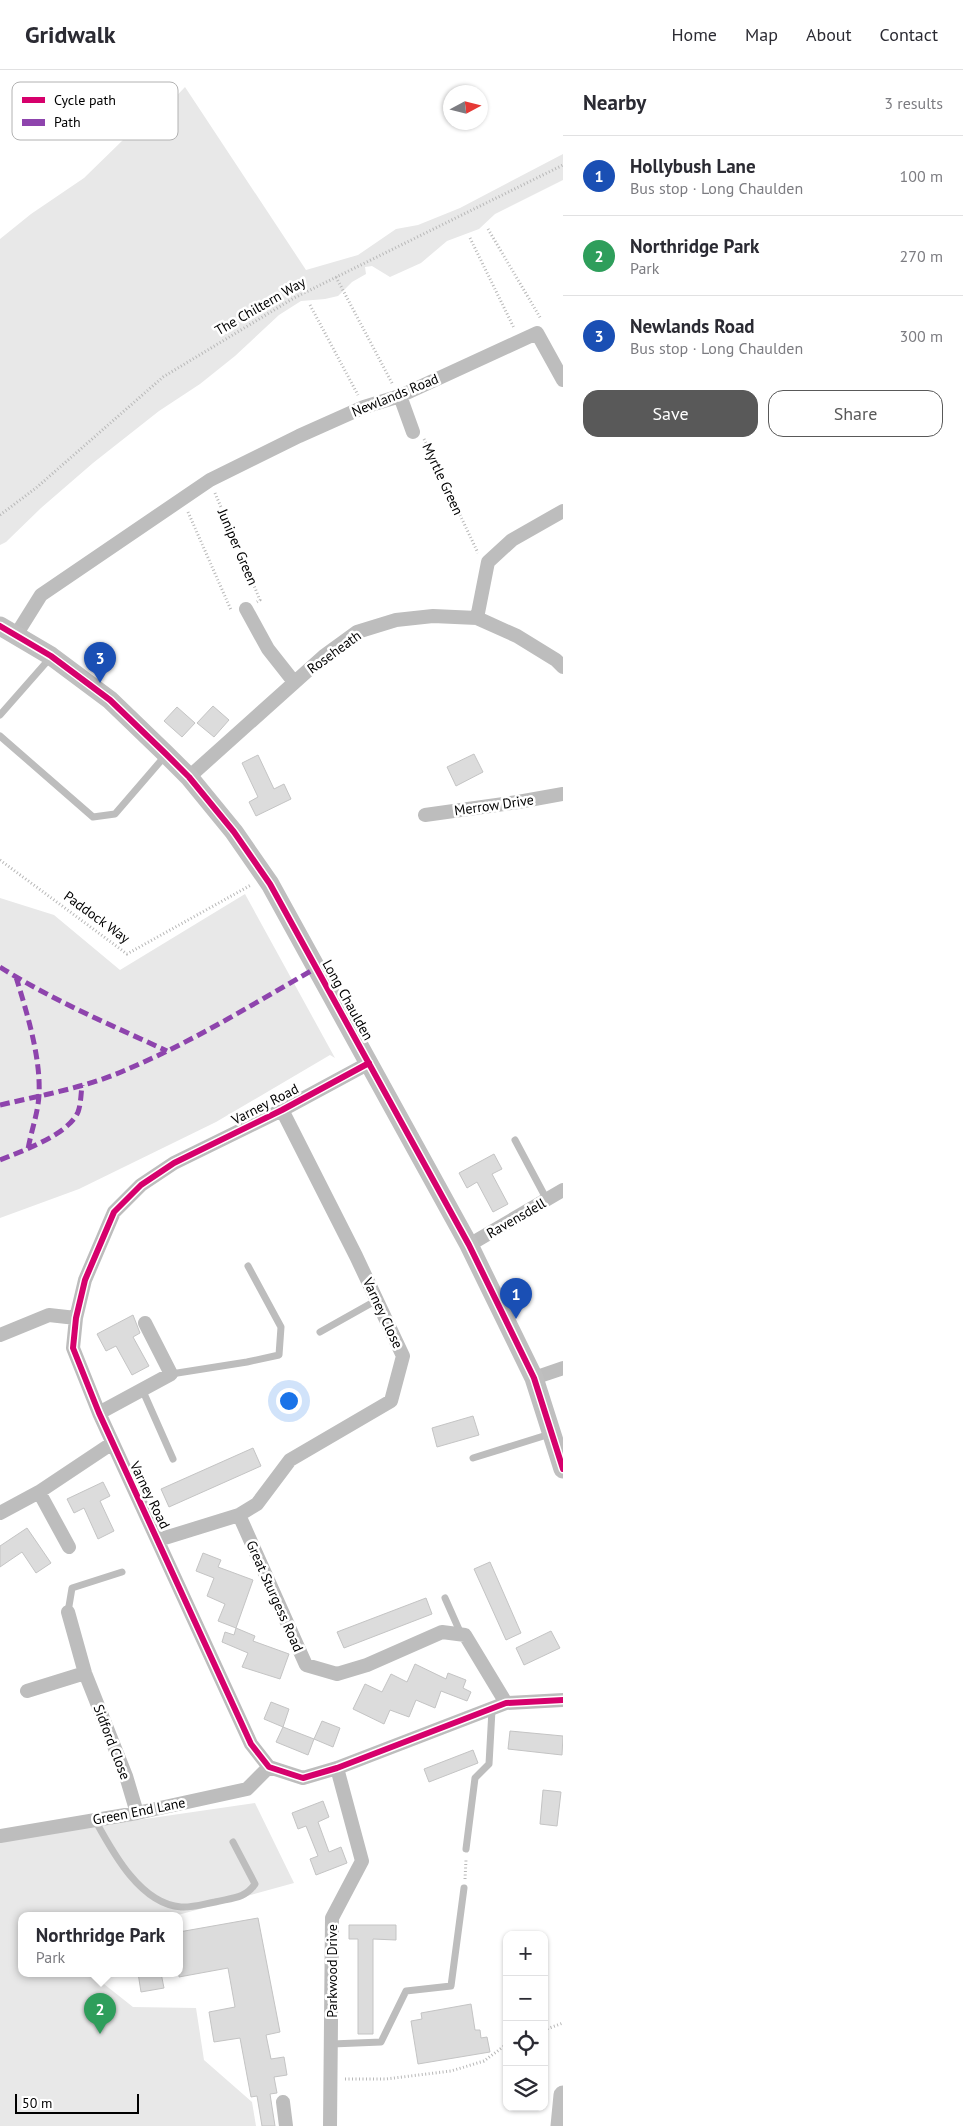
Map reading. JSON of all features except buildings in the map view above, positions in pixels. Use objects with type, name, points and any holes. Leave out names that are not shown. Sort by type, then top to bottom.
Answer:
[{"type":"street","name":"Newlands Road","points":[[8,631],[41,595],[210,480],[299,436],[364,407],[400,396],[537,333]]},
{"type":"street","points":[[537,333],[563,380]]},
{"type":"street","name":"Myrtle Green","points":[[400,396],[413,432]]},
{"type":"street","points":[[477,618],[488,562],[512,540],[563,511]]},
{"type":"street","points":[[246,609],[268,649],[294,682]]},
{"type":"street","name":"Roseheath","points":[[189,776],[324,656],[357,632],[396,620],[433,616],[477,618],[517,636],[556,660],[563,667]]},
{"type":"street","name":"Long Chaulden","points":[[8,631],[51,656],[110,700],[189,776],[234,832],[265,878],[469,1245],[534,1378],[563,1469]]},
{"type":"street","name":"Merrow Drive","points":[[425,815],[563,794]]},
{"type":"street","name":"Varney Road","points":[[269,1767],[252,1744],[98,1413],[73,1348],[76,1318],[85,1280],[114,1212],[141,1185],[174,1163],[282,1110],[369,1063]]},
{"type":"street","name":"Varney Close","points":[[239,1515],[257,1504],[290,1460],[391,1402],[403,1356],[282,1110]]},
{"type":"street","name":"Ravensdell","points":[[469,1245],[563,1190]]},
{"type":"street","points":[[0,1335],[49,1314],[76,1318]]},
{"type":"street","points":[[98,1413],[171,1374],[146,1323]]},
{"type":"street","points":[[534,1378],[563,1368]]},
{"type":"street","points":[[0,1514],[39,1492],[112,1444]]},
{"type":"street","points":[[39,1492],[69,1546]]},
{"type":"street","points":[[158,1540],[239,1515]]},
{"type":"street","name":"Great Sturgess Road","points":[[239,1515],[306,1665],[337,1674],[367,1664],[442,1632],[460,1634]]},
{"type":"street","name":"Sidford Close","points":[[68,1612],[85,1673],[126,1776],[137,1813]]},
{"type":"street","points":[[460,1634],[465,1635],[506,1703]]},
{"type":"street","points":[[27,1691],[85,1673]]},
{"type":"street","points":[[269,1767],[303,1778],[337,1768],[492,1710],[506,1703],[563,1700]]},
{"type":"street","name":"Green End Lane","points":[[0,1836],[137,1813],[247,1788],[269,1767]]},
{"type":"street","name":"Parkwood Drive","points":[[330,2126],[332,2080],[332,1918],[362,1861],[337,1768]]},
{"type":"street","points":[[560,2126],[563,2094]]},
{"type":"street","points":[[283,2102],[286,2126]]},
{"type":"lane","points":[[0,715],[51,656]]},
{"type":"lane","points":[[0,736],[93,817],[115,814],[166,754]]},
{"type":"lane","points":[[515,1140],[547,1200]]},
{"type":"lane","points":[[171,1374],[279,1355],[280,1327],[248,1266]]},
{"type":"lane","points":[[320,1332],[377,1300]]},
{"type":"lane","points":[[142,1389],[173,1459]]},
{"type":"lane","points":[[473,1458],[553,1433]]},
{"type":"lane","points":[[68,1612],[72,1588],[122,1572]]},
{"type":"lane","points":[[445,1598],[460,1634]]},
{"type":"lane","points":[[466,1849],[475,1778],[489,1764],[492,1710]]},
{"type":"lane","points":[[94,1819],[119,1863],[141,1886],[160,1901],[180,1908],[240,1898],[250,1891],[255,1884],[233,1842]]},
{"type":"lane","points":[[332,2044],[381,2042],[406,1991],[451,1986],[464,1888]]},
{"type":"path","points":[[488,229],[542,321],[537,333]]},
{"type":"path","points":[[470,238],[520,340]]},
{"type":"path","points":[[336,277],[400,396]]},
{"type":"path","points":[[310,306],[364,407]]},
{"type":"path","points":[[182,499],[233,616],[246,609]]},
{"type":"path","points":[[464,1888],[466,1849]]},
{"type":"path","points":[[548,2029],[563,2023]]},
{"type":"path","points":[[332,2080],[386,2079],[451,2071],[484,2061],[503,2047]]},
{"type":"shaded area","points":[[185,87],[306,270],[358,255],[396,229],[418,225],[460,208],[563,154],[563,180],[495,214],[479,229],[447,241],[421,263],[390,277],[372,266],[365,267],[366,274],[352,282],[338,296],[301,301],[279,315],[235,356],[200,384],[159,411],[93,463],[41,508],[6,542],[0,545],[0,239],[31,214],[84,178],[123,140],[178,140],[178,94]]},
{"type":"shaded area","points":[[245,894],[335,1058],[330,1055],[216,1122],[79,1189],[0,1218],[0,898],[54,915],[120,970]]},
{"type":"shaded area","points":[[255,1803],[294,1883],[183,1914],[183,1912],[18,1912],[18,1977],[95,1977],[133,2007],[196,2008],[204,2060],[252,2102],[256,2126],[0,2126],[0,1840]]},
{"type":"marked path","points":[[0,967],[61,1001],[167,1051]]},
{"type":"marked path","points":[[0,1105],[81,1086],[128,1069],[200,1034],[316,968]]},
{"type":"marked path","points":[[16,977],[25,1005],[38,1066],[39,1095],[28,1149]]},
{"type":"marked path","points":[[0,1160],[32,1147],[65,1128],[78,1112],[82,1085]]},
{"type":"cycle path","points":[[0,626],[51,656],[110,700],[189,777],[234,832],[270,884],[469,1245],[534,1378],[563,1469]]},
{"type":"cycle path","points":[[369,1063],[282,1110],[174,1163],[141,1185],[114,1212],[85,1280],[76,1318],[73,1348],[99,1413],[251,1744],[269,1767],[303,1778],[337,1768],[506,1703],[563,1700]]},
{"type":"place","name":"Newlands Road","points":[[100,683]]},
{"type":"place","name":"Hollybush Lane","points":[[516,1319]]},
{"type":"place","name":"Northridge Park","points":[[100,2034]]}]
